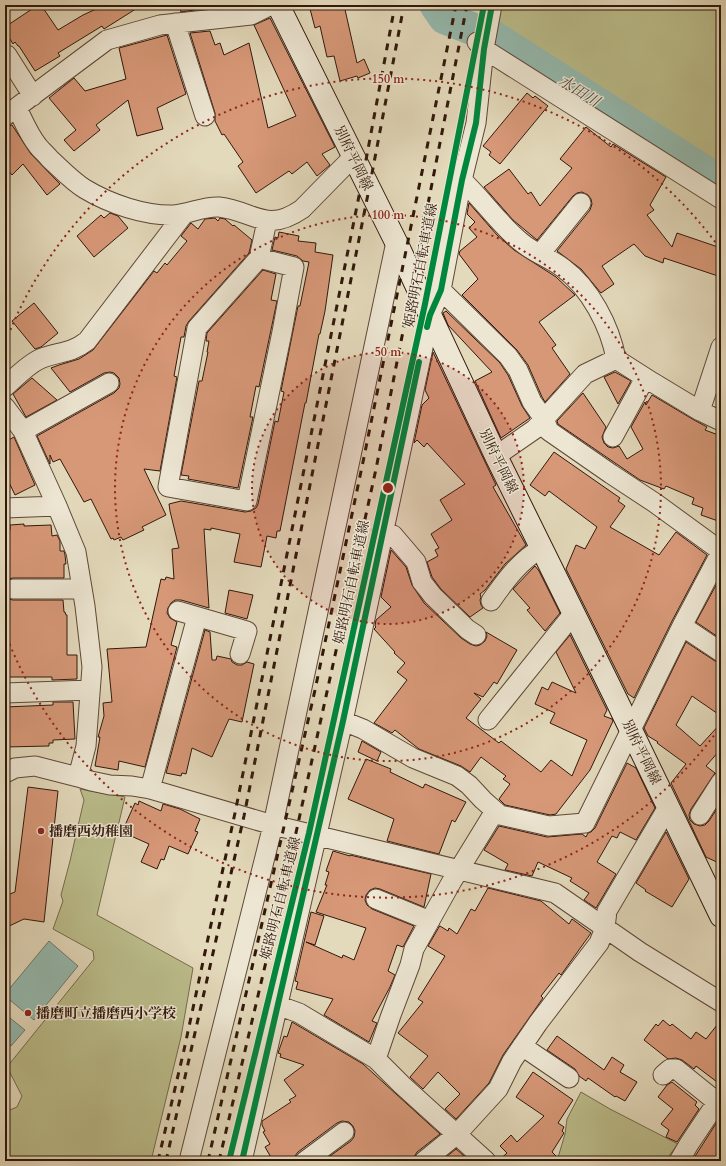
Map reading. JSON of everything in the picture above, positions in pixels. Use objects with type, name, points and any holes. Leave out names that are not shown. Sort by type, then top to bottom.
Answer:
[{"type":"main road","name":"別府平岡線","points":[[278,5],[396,242],[496,456],[631,729],[721,916]]},
{"type":"street","points":[[271,5],[251,15],[160,25],[107,40],[11,112],[38,145],[61,169],[84,188],[113,204],[139,210],[174,215],[214,207],[226,208],[267,221],[281,220],[294,215],[302,209],[353,157]]},
{"type":"street","points":[[242,1161],[343,720],[382,531],[430,314],[441,290],[462,180],[476,123],[482,45],[492,5]]},
{"type":"street","points":[[175,23],[205,116]]},
{"type":"street","points":[[482,45],[721,199]]},
{"type":"street","points":[[7,55],[33,96]]},
{"type":"street","points":[[462,180],[522,243],[563,267],[577,280],[597,310],[605,326],[614,347],[616,359],[700,411],[721,421]]},
{"type":"street","points":[[540,254],[580,203]]},
{"type":"street","points":[[5,386],[31,364],[42,358],[70,352],[80,347],[87,341],[184,214]]},
{"type":"street","points":[[259,258],[294,267],[247,501],[168,487],[197,328],[259,258],[267,221]]},
{"type":"street","points":[[189,1161],[273,824],[396,242]]},
{"type":"street","points":[[343,720],[363,729],[413,758],[457,776],[469,785],[495,811],[500,814],[548,826],[585,823],[682,626],[721,552],[655,503],[549,430],[544,419],[532,402],[518,370],[508,356],[441,290]]},
{"type":"street","points":[[700,411],[721,347]]},
{"type":"street","points":[[496,456],[534,429],[585,374],[616,359]]},
{"type":"street","points":[[613,437],[645,378]]},
{"type":"street","points":[[23,431],[109,383]]},
{"type":"street","points":[[5,408],[23,431],[76,552],[92,667],[86,746],[78,777]]},
{"type":"street","points":[[5,508],[57,506]]},
{"type":"street","points":[[382,531],[393,534],[416,562],[422,582],[456,629],[467,629],[476,635]]},
{"type":"street","points":[[491,601],[519,566],[531,554],[542,548]]},
{"type":"street","points":[[13,589],[82,589]]},
{"type":"street","points":[[178,611],[247,631],[240,654]]},
{"type":"street","points":[[488,720],[574,614]]},
{"type":"street","points":[[150,789],[197,616]]},
{"type":"street","points":[[682,626],[721,652]]},
{"type":"street","points":[[5,693],[90,690]]},
{"type":"street","points":[[5,773],[15,768],[35,766],[110,785],[150,789],[273,824],[555,893],[640,952],[721,1002]]},
{"type":"street","points":[[700,815],[721,782]]},
{"type":"street","points":[[424,1161],[456,1135],[498,1089],[512,1061],[522,1046],[599,943],[605,928],[607,911],[668,807]]},
{"type":"street","points":[[376,1060],[391,1015],[410,966],[414,949],[459,869],[495,811]]},
{"type":"street","points":[[376,899],[430,922]]},
{"type":"street","points":[[277,1005],[298,1013],[376,1060],[486,1161]]},
{"type":"street","points":[[522,1046],[569,1078]]},
{"type":"street","points":[[663,1075],[670,1069],[676,1069],[719,1099],[679,1161]]},
{"type":"street","points":[[305,1161],[321,1140],[344,1132]]},
{"type":"green space","points":[[500,5],[721,5],[721,174],[596,94],[495,33]]},
{"type":"green space","points":[[80,789],[125,797],[97,915],[193,968],[181,1037],[151,1161],[5,1161],[5,1112],[17,1107],[22,1096],[7,1067],[94,959],[93,951],[53,929],[63,901],[61,895],[84,800]]},
{"type":"green space","points":[[581,1092],[610,1109],[678,1144],[665,1161],[557,1161],[565,1134],[567,1119]]},
{"type":"water","points":[[49,941],[78,966],[34,1020],[5,996],[5,994]]},
{"type":"water","points":[[5,1014],[25,1030],[11,1046],[5,1041]]},
{"type":"building","points":[[38,5],[41,5],[58,30],[83,15],[105,5],[142,5],[104,29],[102,26],[58,53],[60,56],[35,71],[19,46],[15,42],[13,44],[5,31],[5,27]]},
{"type":"building","points":[[179,5],[199,5],[201,9],[181,12]]},
{"type":"building","points":[[309,5],[344,5],[357,63],[364,59],[370,73],[358,78],[357,76],[340,81],[334,56],[327,57],[320,26],[315,28]]},
{"type":"building","points":[[270,18],[335,147],[322,154],[330,165],[317,176],[307,162],[292,174],[289,171],[256,193],[238,166],[243,162],[224,134],[222,135],[215,121],[215,113],[190,33],[210,31],[215,45],[220,43],[224,55],[249,43],[268,128],[296,116],[254,25]]},
{"type":"building","points":[[167,35],[186,94],[157,108],[163,129],[137,136],[128,100],[96,125],[100,130],[74,151],[64,140],[76,130],[49,98],[74,78],[85,91],[126,79],[119,48]]},
{"type":"building","points":[[527,93],[533,98],[535,96],[548,106],[500,164],[489,155],[491,152],[483,146]]},
{"type":"building","points":[[12,125],[31,154],[60,184],[47,195],[23,164],[12,175],[5,167],[5,127]]},
{"type":"building","points":[[586,127],[611,147],[613,144],[666,177],[650,205],[654,210],[647,215],[672,247],[677,233],[721,248],[721,277],[664,258],[663,263],[645,256],[634,244],[602,266],[614,284],[601,293],[581,269],[557,251],[590,210],[592,204],[588,195],[582,192],[573,196],[537,240],[513,220],[484,187],[509,169],[528,194],[531,192],[540,206],[572,168],[560,159]]},
{"type":"building","points":[[469,203],[497,235],[514,250],[556,277],[575,295],[539,322],[556,345],[552,348],[570,374],[545,402],[528,365],[517,350],[462,295],[478,279],[459,254],[460,251],[477,237],[469,228],[475,222],[467,214]]},
{"type":"building","points":[[110,213],[118,216],[128,228],[94,257],[77,236],[101,215],[104,218]]},
{"type":"building","points":[[215,218],[218,221],[220,218],[225,219],[252,240],[249,253],[189,321],[186,326],[184,337],[181,337],[174,376],[177,377],[160,471],[144,469],[166,515],[142,527],[144,530],[123,540],[121,537],[114,540],[113,538],[111,539],[91,499],[84,502],[60,459],[53,462],[50,455],[50,464],[37,436],[114,393],[119,388],[119,378],[114,373],[104,373],[70,392],[51,368],[79,359],[93,350],[154,271],[157,273],[165,263],[167,265],[187,241],[181,236],[191,223],[198,229],[205,219]]},
{"type":"building","points":[[279,232],[299,236],[298,241],[316,243],[315,252],[333,255],[325,311],[319,334],[280,531],[277,531],[276,538],[267,536],[261,567],[234,562],[240,534],[211,528],[211,530],[204,529],[209,608],[181,600],[175,600],[168,608],[167,613],[170,618],[177,622],[171,645],[177,647],[145,767],[119,761],[118,770],[95,766],[100,737],[98,737],[104,716],[103,703],[112,702],[107,649],[146,647],[161,579],[165,580],[166,577],[174,579],[172,549],[179,548],[169,504],[181,501],[245,512],[256,508],[258,504],[275,421],[278,422],[284,392],[281,391],[298,306],[300,306],[309,262],[303,261],[297,256],[272,250],[275,237],[278,238]]},
{"type":"building","points":[[263,270],[276,274],[271,300],[277,301],[259,387],[256,386],[250,417],[253,417],[238,488],[188,479],[189,476],[181,475],[199,381],[202,381],[208,352],[209,341],[206,341],[207,333]]},
{"type":"building","points":[[34,303],[58,333],[41,347],[35,349],[12,321]]},
{"type":"building","points":[[446,311],[500,363],[508,375],[522,406],[530,418],[501,438],[475,381],[492,372],[448,325],[443,313]]},
{"type":"building","points":[[433,352],[496,485],[493,487],[526,545],[505,564],[485,590],[480,594],[481,605],[483,608],[470,617],[441,589],[432,577],[427,562],[438,556],[435,550],[439,548],[431,534],[452,520],[440,500],[465,484],[427,443],[424,447],[417,440],[414,443],[422,405],[429,398],[425,390]]},
{"type":"building","points":[[615,372],[631,381],[618,404],[604,377]]},
{"type":"building","points":[[32,378],[57,400],[26,417],[13,394]]},
{"type":"building","points":[[583,393],[606,427],[602,437],[604,443],[608,447],[613,448],[619,446],[627,459],[643,449],[631,427],[645,402],[646,405],[652,395],[707,427],[705,430],[721,436],[721,522],[701,515],[703,508],[692,504],[694,498],[666,486],[664,489],[640,480],[558,424],[557,421]]},
{"type":"building","points":[[14,437],[35,485],[15,495],[5,474],[5,442]]},
{"type":"building","points":[[554,452],[620,498],[618,501],[625,506],[610,527],[659,555],[676,532],[707,555],[634,698],[628,694],[566,569],[576,545],[585,549],[597,527],[549,491],[545,496],[530,485]]},
{"type":"building","points":[[24,524],[24,526],[51,525],[52,536],[57,535],[60,541],[60,551],[64,551],[65,555],[66,564],[64,564],[64,578],[13,578],[8,579],[5,582],[5,530],[10,530],[10,525]]},
{"type":"building","points":[[391,550],[406,567],[412,585],[424,603],[461,638],[476,646],[485,641],[487,636],[486,632],[517,650],[497,684],[494,682],[483,697],[474,693],[481,699],[466,718],[499,743],[501,741],[541,772],[551,760],[572,776],[587,740],[550,723],[555,713],[535,704],[542,687],[548,690],[552,682],[576,693],[556,652],[570,635],[607,710],[604,716],[612,719],[613,721],[590,770],[556,814],[550,815],[505,805],[499,799],[510,784],[503,779],[506,776],[481,757],[470,772],[461,766],[419,749],[395,730],[392,733],[374,723],[407,680],[397,672],[405,663],[394,653],[395,652],[374,629],[376,627],[376,620],[391,607],[381,597]]},
{"type":"building","points":[[535,566],[560,613],[545,631],[527,610],[530,608],[513,589]]},
{"type":"building","points":[[721,576],[721,639],[696,622]]},
{"type":"building","points":[[229,590],[253,595],[247,619],[225,613]]},
{"type":"building","points":[[5,596],[8,599],[13,600],[63,600],[64,612],[67,615],[67,655],[77,655],[77,679],[52,680],[52,677],[5,677]]},
{"type":"building","points":[[205,630],[210,632],[212,660],[216,660],[217,656],[231,659],[232,662],[237,665],[242,665],[247,662],[254,664],[242,722],[229,719],[212,757],[192,748],[186,774],[182,773],[181,776],[166,773]]},
{"type":"building","points":[[686,642],[715,661],[721,663],[721,716],[692,696],[676,725],[700,746],[721,723],[721,749],[706,766],[715,773],[691,809],[689,815],[690,820],[694,824],[700,826],[705,825],[718,807],[721,808],[721,864],[706,857],[671,783],[686,764],[648,736],[644,728]]},
{"type":"building","points":[[53,702],[73,702],[75,739],[53,740],[53,743],[49,743],[49,746],[5,747],[5,707],[53,705]]},
{"type":"building","points":[[362,741],[381,752],[377,761],[358,752]]},
{"type":"building","points":[[366,759],[391,769],[390,772],[423,788],[425,784],[466,802],[455,822],[452,820],[439,854],[387,841],[394,819],[348,799]]},
{"type":"building","points":[[627,763],[636,768],[655,808],[636,840],[620,832],[617,838],[612,836],[597,862],[616,874],[596,908],[584,900],[589,893],[570,881],[572,878],[538,862],[532,876],[505,870],[508,864],[484,850],[499,826],[547,837],[582,834],[586,837],[588,833],[595,828]]},
{"type":"building","points":[[28,787],[58,791],[44,922],[24,919],[5,928],[5,896],[15,892]]},
{"type":"building","points":[[139,801],[161,811],[163,804],[180,809],[200,819],[195,831],[198,832],[188,854],[169,846],[164,860],[161,859],[157,869],[141,862],[149,844],[122,832],[135,803],[138,805]]},
{"type":"building","points":[[666,832],[689,879],[672,907],[645,891],[646,890],[636,883]]},
{"type":"building","points":[[333,851],[431,874],[424,907],[380,889],[375,888],[370,890],[366,895],[365,900],[367,905],[372,909],[414,926],[403,947],[397,945],[388,971],[395,975],[372,1021],[377,1023],[369,1042],[324,1015],[333,999],[296,989],[298,982],[295,981],[311,912],[324,916],[315,945],[306,942],[342,958],[343,955],[354,960],[366,928],[316,912],[327,885],[325,885],[329,872],[326,871]]},
{"type":"building","points":[[488,888],[541,901],[569,924],[572,919],[591,933],[561,975],[559,973],[541,996],[543,998],[503,1055],[489,1083],[456,1119],[445,1109],[460,1094],[438,1072],[423,1089],[410,1077],[428,1056],[398,1033],[423,1002],[418,999],[445,956],[428,946],[439,927],[440,926],[448,931],[449,928],[457,934],[471,909],[475,911]]},
{"type":"building","points":[[663,1020],[670,1026],[672,1024],[691,1039],[696,1032],[706,1039],[721,1020],[721,1085],[696,1066],[694,1069],[682,1060],[676,1058],[668,1059],[644,1040],[656,1024],[658,1026]]},
{"type":"building","points":[[292,1022],[363,1064],[440,1134],[417,1152],[413,1161],[323,1161],[351,1141],[354,1137],[355,1131],[353,1126],[349,1122],[342,1121],[337,1123],[298,1152],[294,1161],[273,1161],[265,1147],[270,1144],[263,1132],[265,1131],[262,1121],[291,1102],[289,1100],[296,1096],[284,1080],[304,1065],[280,1057],[281,1054],[278,1053],[284,1036],[287,1037]]},
{"type":"building","points":[[557,1036],[604,1070],[612,1057],[624,1065],[620,1072],[637,1082],[625,1101],[616,1096],[615,1097],[588,1078],[586,1081],[579,1076],[575,1069],[547,1050]]},
{"type":"building","points":[[533,1072],[573,1100],[558,1123],[564,1127],[562,1131],[564,1133],[552,1152],[561,1161],[498,1161],[507,1153],[500,1146],[511,1135],[517,1142],[544,1116],[516,1097]]},
{"type":"building","points":[[672,1082],[697,1102],[695,1105],[699,1109],[677,1142],[666,1137],[669,1130],[661,1124],[673,1109],[658,1097],[667,1085]]},
{"type":"building","points":[[717,1122],[721,1126],[721,1161],[692,1161]]},
{"type":"building","points":[[456,1149],[470,1161],[441,1161]]},
{"type":"waterway","name":"水田川","points":[[436,5],[445,18],[493,37],[721,182]]},
{"type":"railway","points":[[158,1161],[184,1050],[235,813],[363,176],[395,5]]},
{"type":"railway","points":[[166,1161],[244,816],[369,189],[404,5]]},
{"type":"railway","points":[[208,1161],[315,690],[456,5]]},
{"type":"railway","points":[[219,1161],[290,860],[376,469],[467,5]]},
{"type":"cycle path","name":"姫路明石自転車道線","points":[[229,1161],[309,833],[425,304],[484,5]]},
{"type":"cycle path","points":[[427,327],[430,315],[441,290],[462,180],[476,123],[484,49],[492,5]]},
{"type":"cycle path","points":[[242,1161],[343,721],[419,362]]},
{"type":"place","name":"播磨西幼稚園","points":[[41,831]]},
{"type":"place","name":"播磨町立播磨西小学校","points":[[28,1013]]}]
